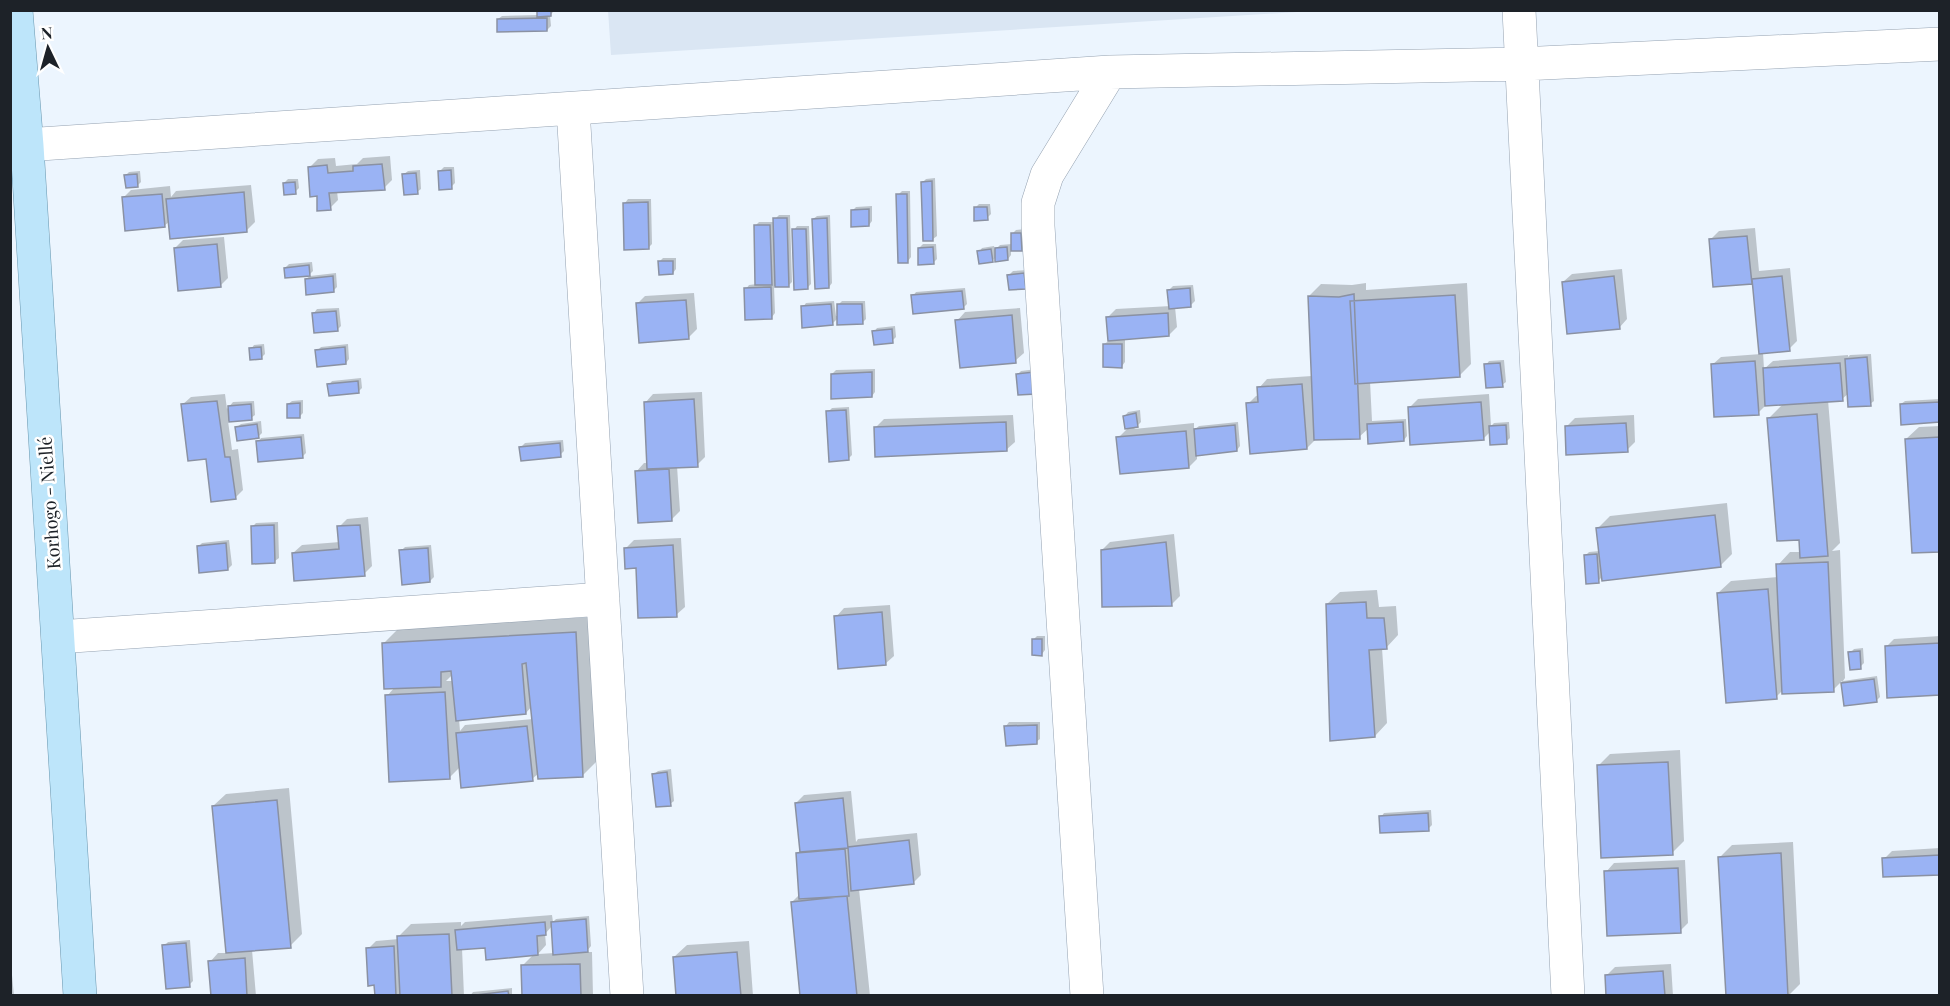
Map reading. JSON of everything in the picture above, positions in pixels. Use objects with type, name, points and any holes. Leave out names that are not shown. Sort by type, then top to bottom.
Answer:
[{"type":"main road","name":"Korhogo - Niellé","points":[[16,10],[19,146],[58,637],[80,996]]},
{"type":"street","points":[[1519,10],[1568,996]]},
{"type":"street","points":[[19,146],[1110,72],[1521,64],[1940,44]]},
{"type":"street","points":[[1087,996],[1038,203],[1047,175],[1110,72]]},
{"type":"street","points":[[573,109],[627,996]]},
{"type":"street","points":[[58,637],[603,599]]},
{"type":"shaded area","points":[[608,10],[1313,10],[1313,11],[611,55]]},
{"type":"building","points":[[537,10],[551,10],[551,16],[537,17]]},
{"type":"building","points":[[547,18],[547,31],[497,32],[497,19]]},
{"type":"building","points":[[382,164],[385,190],[329,193],[331,210],[317,211],[317,196],[310,197],[308,167],[327,165],[328,173],[353,171],[353,166]]},
{"type":"building","points":[[451,170],[452,189],[439,190],[438,171]]},
{"type":"building","points":[[416,173],[418,194],[404,195],[402,174]]},
{"type":"building","points":[[137,174],[138,187],[126,188],[124,175]]},
{"type":"building","points":[[932,181],[933,241],[923,241],[921,182]]},
{"type":"building","points":[[295,182],[296,194],[284,195],[283,183]]},
{"type":"building","points":[[244,192],[247,232],[170,239],[166,199]]},
{"type":"building","points":[[162,194],[165,227],[125,231],[122,197]]},
{"type":"building","points":[[896,194],[907,194],[908,263],[898,263]]},
{"type":"building","points":[[648,202],[649,249],[624,250],[623,203]]},
{"type":"building","points":[[974,207],[987,207],[988,220],[974,221]]},
{"type":"building","points":[[869,209],[869,226],[851,227],[851,210]]},
{"type":"building","points":[[773,218],[787,218],[789,287],[775,287]]},
{"type":"building","points":[[827,218],[829,288],[815,289],[812,219]]},
{"type":"building","points":[[754,225],[770,225],[772,285],[755,285]]},
{"type":"building","points":[[792,229],[806,229],[808,289],[794,290]]},
{"type":"building","points":[[1011,233],[1021,233],[1022,251],[1011,251]]},
{"type":"building","points":[[1747,236],[1752,284],[1713,287],[1709,239]]},
{"type":"building","points":[[217,244],[221,287],[178,291],[174,248]]},
{"type":"building","points":[[933,247],[934,264],[918,265],[918,248]]},
{"type":"building","points":[[1007,247],[1008,260],[995,262],[995,248]]},
{"type":"building","points":[[991,249],[993,262],[979,264],[977,251]]},
{"type":"building","points":[[658,261],[673,261],[673,274],[659,275]]},
{"type":"building","points":[[309,265],[310,276],[285,278],[284,268]]},
{"type":"building","points":[[1024,273],[1026,289],[1009,290],[1007,275]]},
{"type":"building","points":[[333,276],[334,292],[306,295],[305,279]]},
{"type":"building","points":[[1614,276],[1620,329],[1567,334],[1562,282]]},
{"type":"building","points":[[1782,276],[1790,351],[1759,354],[1752,279]]},
{"type":"building","points":[[771,287],[772,319],[745,320],[744,288]]},
{"type":"building","points":[[1190,288],[1191,307],[1169,309],[1167,290]]},
{"type":"building","points":[[962,291],[964,309],[913,314],[911,295]]},
{"type":"building","points":[[1354,294],[1360,439],[1314,440],[1308,296],[1339,297]]},
{"type":"building","points":[[1455,295],[1460,377],[1355,384],[1350,301]]},
{"type":"building","points":[[686,300],[689,339],[639,343],[636,303]]},
{"type":"building","points":[[831,304],[833,325],[802,328],[801,306]]},
{"type":"building","points":[[837,304],[862,304],[863,324],[837,325]]},
{"type":"building","points":[[336,311],[338,331],[314,333],[312,313]]},
{"type":"building","points":[[1168,313],[1169,336],[1108,341],[1106,317]]},
{"type":"building","points":[[1012,315],[1016,363],[960,368],[955,320]]},
{"type":"building","points":[[892,329],[893,343],[874,345],[872,331]]},
{"type":"building","points":[[1103,344],[1122,344],[1122,368],[1103,367]]},
{"type":"building","points":[[261,347],[262,359],[250,360],[249,348]]},
{"type":"building","points":[[345,347],[346,364],[317,367],[315,350]]},
{"type":"building","points":[[1867,357],[1871,406],[1848,407],[1845,359]]},
{"type":"building","points":[[1755,361],[1759,415],[1714,417],[1711,364]]},
{"type":"building","points":[[1500,363],[1503,387],[1486,388],[1484,364]]},
{"type":"building","points":[[1840,363],[1843,401],[1765,406],[1763,368]]},
{"type":"building","points":[[872,372],[872,397],[831,399],[831,374]]},
{"type":"building","points":[[1034,372],[1036,394],[1018,395],[1016,374]]},
{"type":"building","points":[[358,381],[359,393],[329,396],[327,384]]},
{"type":"building","points":[[1302,384],[1307,449],[1250,454],[1246,403],[1258,402],[1257,387]]},
{"type":"building","points":[[694,399],[698,467],[647,469],[644,402]]},
{"type":"building","points":[[217,401],[225,457],[230,457],[236,499],[211,502],[206,459],[188,461],[181,404]]},
{"type":"building","points":[[1481,402],[1484,440],[1410,445],[1408,407]]},
{"type":"building","points":[[1940,402],[1940,422],[1901,425],[1900,404]]},
{"type":"building","points":[[300,403],[300,418],[287,418],[287,404]]},
{"type":"building","points":[[251,404],[252,420],[229,422],[228,406]]},
{"type":"building","points":[[846,410],[849,460],[829,462],[826,411]]},
{"type":"building","points":[[1136,413],[1138,427],[1125,429],[1123,416]]},
{"type":"building","points":[[1817,414],[1828,556],[1800,558],[1799,540],[1777,541],[1767,418]]},
{"type":"building","points":[[1006,422],[1007,451],[875,457],[874,427]]},
{"type":"building","points":[[1403,422],[1404,441],[1368,444],[1367,424]]},
{"type":"building","points":[[1626,423],[1628,452],[1566,455],[1565,426]]},
{"type":"building","points":[[257,424],[259,438],[237,441],[235,427]]},
{"type":"building","points":[[1235,425],[1237,451],[1196,456],[1194,429]]},
{"type":"building","points":[[1506,425],[1507,444],[1490,445],[1489,426]]},
{"type":"building","points":[[1186,431],[1189,468],[1120,474],[1116,437]]},
{"type":"building","points":[[301,437],[303,458],[258,462],[256,441]]},
{"type":"building","points":[[1940,437],[1940,552],[1912,553],[1905,439]]},
{"type":"building","points":[[560,443],[561,457],[521,461],[519,447]]},
{"type":"building","points":[[669,469],[672,521],[638,523],[635,471]]},
{"type":"building","points":[[1715,515],[1721,567],[1602,581],[1596,528]]},
{"type":"building","points":[[274,525],[275,563],[252,564],[251,526]]},
{"type":"building","points":[[360,525],[365,576],[294,581],[292,553],[339,549],[337,526]]},
{"type":"building","points":[[1166,542],[1172,606],[1102,607],[1101,550]]},
{"type":"building","points":[[226,543],[228,570],[199,573],[197,546]]},
{"type":"building","points":[[673,545],[677,617],[638,618],[636,568],[625,569],[624,548]]},
{"type":"building","points":[[428,548],[430,582],[402,585],[399,550]]},
{"type":"building","points":[[1597,554],[1599,583],[1586,584],[1584,555]]},
{"type":"building","points":[[1828,562],[1834,692],[1782,694],[1776,564]]},
{"type":"building","points":[[1768,589],[1777,699],[1726,703],[1717,593]]},
{"type":"building","points":[[1366,602],[1367,618],[1384,618],[1387,649],[1369,650],[1375,737],[1330,741],[1326,604]]},
{"type":"building","points":[[882,612],[886,665],[838,669],[834,616]]},
{"type":"building","points":[[576,632],[583,777],[538,779],[526,663],[522,664],[526,714],[456,721],[451,671],[441,672],[441,687],[384,689],[382,643]]},
{"type":"building","points":[[1032,639],[1042,639],[1042,656],[1032,655]]},
{"type":"building","points":[[1940,643],[1940,695],[1887,698],[1885,646]]},
{"type":"building","points":[[1860,651],[1861,669],[1850,670],[1848,652]]},
{"type":"building","points":[[1874,679],[1877,702],[1844,706],[1841,683]]},
{"type":"building","points":[[445,692],[450,779],[389,782],[385,695]]},
{"type":"building","points":[[1037,725],[1037,744],[1006,746],[1004,726]]},
{"type":"building","points":[[527,726],[533,781],[461,788],[456,733]]},
{"type":"building","points":[[1668,762],[1673,855],[1601,858],[1597,765]]},
{"type":"building","points":[[667,772],[671,806],[656,807],[652,774]]},
{"type":"building","points":[[843,798],[848,848],[800,852],[795,803]]},
{"type":"building","points":[[277,800],[291,948],[226,953],[212,806]]},
{"type":"building","points":[[1428,813],[1429,831],[1380,833],[1379,816]]},
{"type":"building","points":[[909,840],[914,884],[851,891],[848,847]]},
{"type":"building","points":[[845,849],[849,896],[799,899],[796,853]]},
{"type":"building","points":[[1781,853],[1788,996],[1726,996],[1718,857]]},
{"type":"building","points":[[1940,855],[1940,875],[1883,877],[1882,858]]},
{"type":"building","points":[[1678,868],[1681,933],[1607,936],[1604,871]]},
{"type":"building","points":[[847,896],[857,996],[800,996],[791,902]]},
{"type":"building","points":[[586,919],[588,952],[553,955],[551,922]]},
{"type":"building","points":[[545,922],[546,935],[537,936],[538,955],[486,960],[485,948],[457,950],[455,930]]},
{"type":"building","points":[[449,934],[452,996],[400,996],[397,936]]},
{"type":"building","points":[[186,943],[190,987],[166,989],[162,945]]},
{"type":"building","points":[[394,946],[396,996],[375,996],[374,985],[368,986],[366,948]]},
{"type":"building","points":[[737,952],[741,996],[676,996],[673,957]]},
{"type":"building","points":[[245,958],[247,996],[211,996],[208,961]]},
{"type":"building","points":[[580,964],[581,996],[522,996],[521,965]]},
{"type":"building","points":[[1663,971],[1665,996],[1606,996],[1605,975]]},
{"type":"building","points":[[508,991],[509,996],[468,996]]}]
